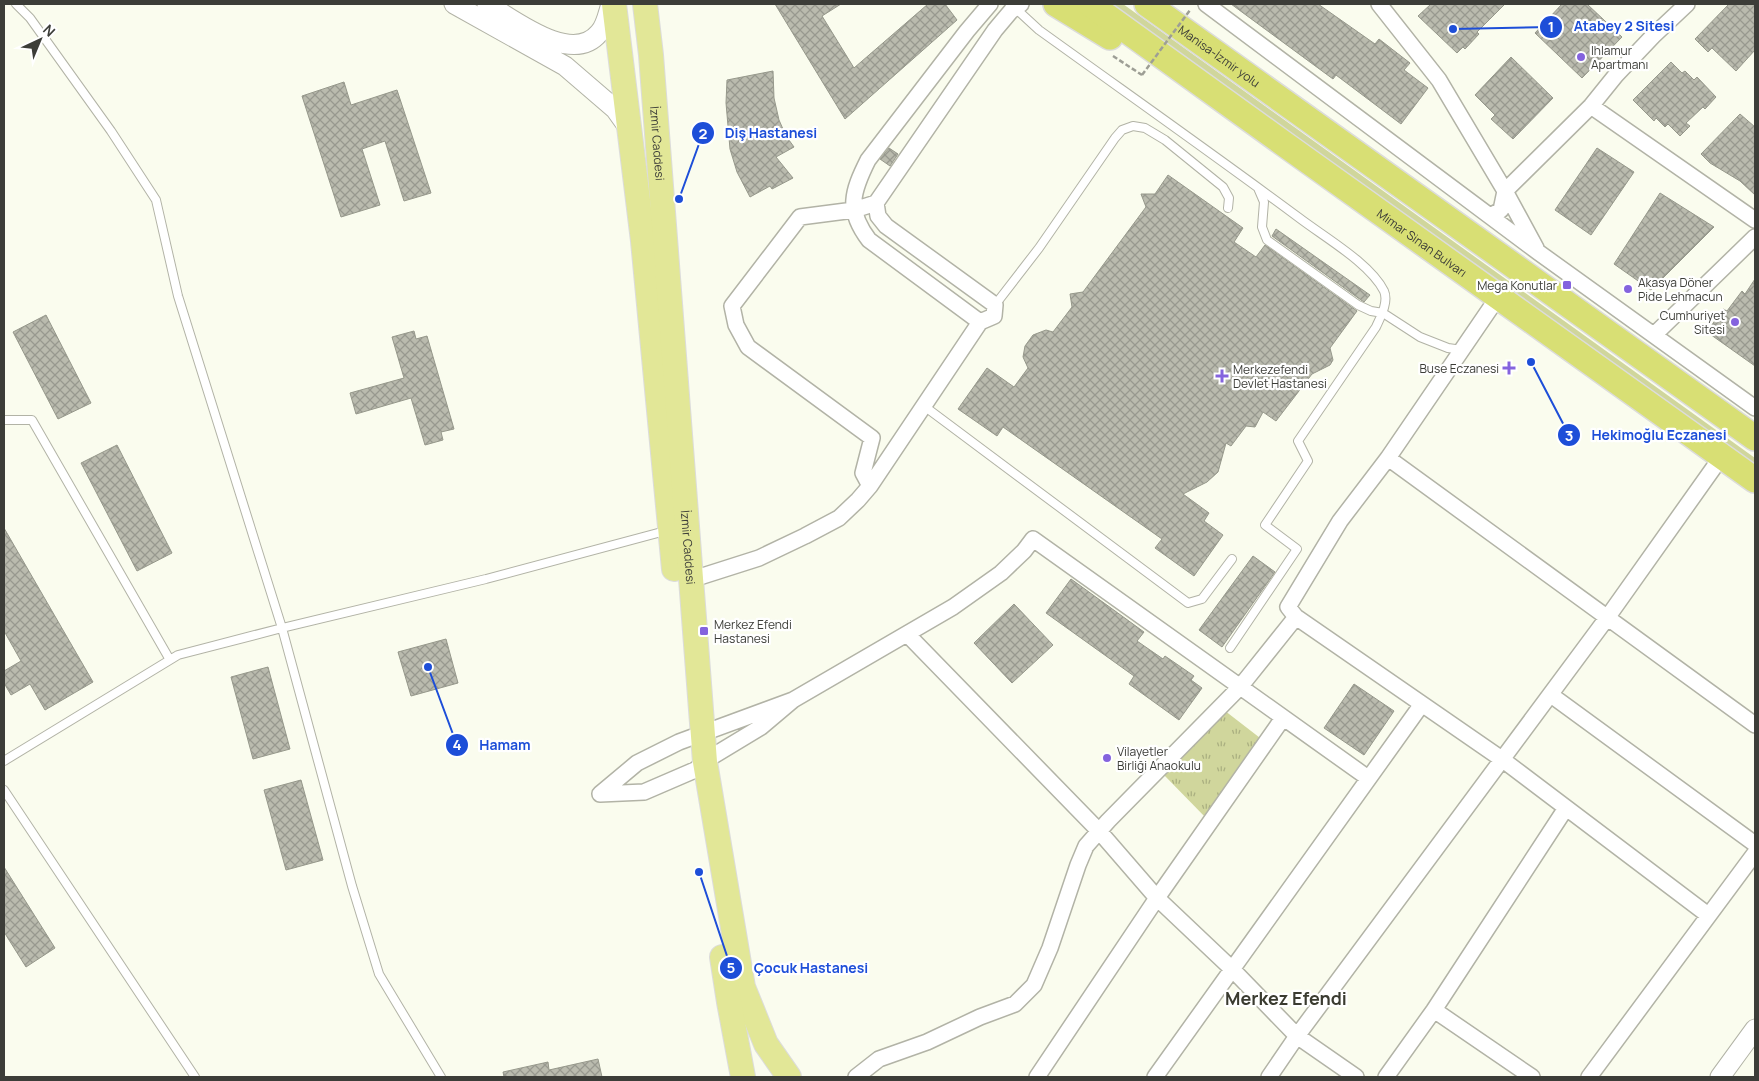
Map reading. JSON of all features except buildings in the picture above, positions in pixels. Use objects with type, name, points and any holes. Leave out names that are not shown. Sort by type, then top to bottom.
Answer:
[{"type":"highway","points":[[1056,4],[1287,146]]},
{"type":"highway","name":"Mimar Sinan Bulvarı","points":[[1090,4],[1755,480]]},
{"type":"highway","name":"Manisa-İzmir yolu","points":[[1147,4],[1292,107]]},
{"type":"highway","points":[[1160,4],[1292,107],[1755,438]]},
{"type":"main road","name":"İzmir Caddesi","points":[[614,4],[643,241],[669,529],[697,736],[728,1002],[743,1077]]},
{"type":"main road","name":"İzmir Caddesi","points":[[645,4],[651,55],[690,580],[697,736]]},
{"type":"main road","name":"İzmir Caddesi","points":[[700,766],[743,987],[766,1044],[787,1075]]},
{"type":"street","points":[[454,4],[565,66],[615,109],[631,132]]},
{"type":"street","points":[[487,4],[543,37],[569,45],[587,42],[600,33],[610,4]]},
{"type":"street","points":[[980,322],[869,240],[858,226],[854,210],[856,184],[868,160],[961,38],[990,4]]},
{"type":"street","points":[[1206,4],[1538,252],[1755,408]]},
{"type":"street","points":[[1490,216],[1501,210],[1505,191],[1590,106],[1634,56],[1687,4]]},
{"type":"street","points":[[870,486],[863,473],[872,438],[748,347],[736,325],[732,306],[800,217],[854,210],[876,203],[995,30],[1015,5]]},
{"type":"street","points":[[1381,5],[1439,80],[1505,191],[1538,252]]},
{"type":"street","points":[[1590,106],[1755,220]]},
{"type":"street","points":[[690,580],[759,558],[839,518],[870,486],[980,322],[994,316],[995,305],[886,226],[878,216],[876,203]]},
{"type":"street","points":[[1654,336],[1755,237]]},
{"type":"street","points":[[1498,297],[1388,458],[1340,522],[1288,607],[1296,617],[1503,760],[1708,915]]},
{"type":"street","points":[[1269,1077],[1297,1036],[1551,695],[1722,456]]},
{"type":"street","points":[[1388,458],[1755,725]]},
{"type":"street","points":[[793,700],[761,727],[700,766],[644,792],[600,794],[637,763],[697,736],[793,700],[953,607],[1001,574],[1033,539],[1368,778]]},
{"type":"street","points":[[856,1077],[879,1059],[927,1042],[980,1017],[1015,1004],[1034,985],[1050,948],[1086,846],[1240,687],[1296,617]]},
{"type":"street","points":[[907,634],[1099,831],[1157,898],[1232,969],[1297,1036],[1356,1077]]},
{"type":"street","points":[[1551,695],[1755,844]]},
{"type":"street","points":[[1155,1077],[1422,704]]},
{"type":"street","points":[[1036,1077],[1157,898],[1283,718]]},
{"type":"street","points":[[1386,1077],[1434,1010],[1566,808]]},
{"type":"street","points":[[1589,1077],[1755,853]]},
{"type":"street","points":[[1434,1010],[1532,1077]]},
{"type":"street","points":[[1720,1077],[1755,1029]]},
{"type":"lane","points":[[16,4],[30,18],[111,131],[156,200],[178,296],[282,628],[352,886],[380,974],[441,1077]]},
{"type":"lane","points":[[1015,5],[1039,30],[1257,187],[1374,276],[1385,294],[1383,313],[1376,327],[1298,441],[1308,461],[1265,525],[1297,549],[1230,648]]},
{"type":"lane","points":[[995,305],[1039,248],[1122,130],[1133,126],[1145,128],[1165,140],[1223,188],[1229,198],[1228,208]]},
{"type":"lane","points":[[1257,187],[1264,202],[1262,227],[1267,240],[1358,305],[1383,313],[1420,337],[1448,348],[1462,350]]},
{"type":"lane","points":[[924,406],[1188,603],[1202,599],[1232,559]]},
{"type":"lane","points":[[4,420],[32,420],[170,660]]},
{"type":"lane","points":[[4,761],[178,655],[486,579],[669,529]]},
{"type":"lane","points":[[4,790],[195,1077]]},
{"type":"path","points":[[1142,75],[1190,10]]},
{"type":"green space","points":[[1108,4],[1123,4],[1755,458],[1755,469]]},
{"type":"green space","points":[[1220,707],[1264,741],[1208,820],[1163,774]]},
{"type":"place","name":"Atabey 2 Sitesi","points":[[1453,29]]},
{"type":"place","name":"Ihlamur Apartmanı","points":[[1581,57]]},
{"type":"place","name":"Diş Hastanesi","points":[[679,199]]},
{"type":"place","name":"Mega Konutlar","points":[[1567,285]]},
{"type":"place","name":"Akasya Döner Pide Lehmacun","points":[[1628,289]]},
{"type":"place","name":"Cumhuriyet Sitesi","points":[[1735,322]]},
{"type":"place","name":"Hekimoğlu Eczanesi","points":[[1531,362]]},
{"type":"place","name":"Buse Eczanesi","points":[[1509,368]]},
{"type":"place","name":"Merkezefendi Devlet Hastanesi","points":[[1222,376]]},
{"type":"place","name":"Merkez Efendi Hastanesi","points":[[704,631]]},
{"type":"place","name":"Hamam","points":[[428,667]]},
{"type":"place","name":"Vilayetler Birliği Anaokulu","points":[[1107,758]]},
{"type":"place","name":"Çocuk Hastanesi","points":[[699,872]]},
{"type":"district","name":"Merkez Efendi","points":[[1286,998]]}]
